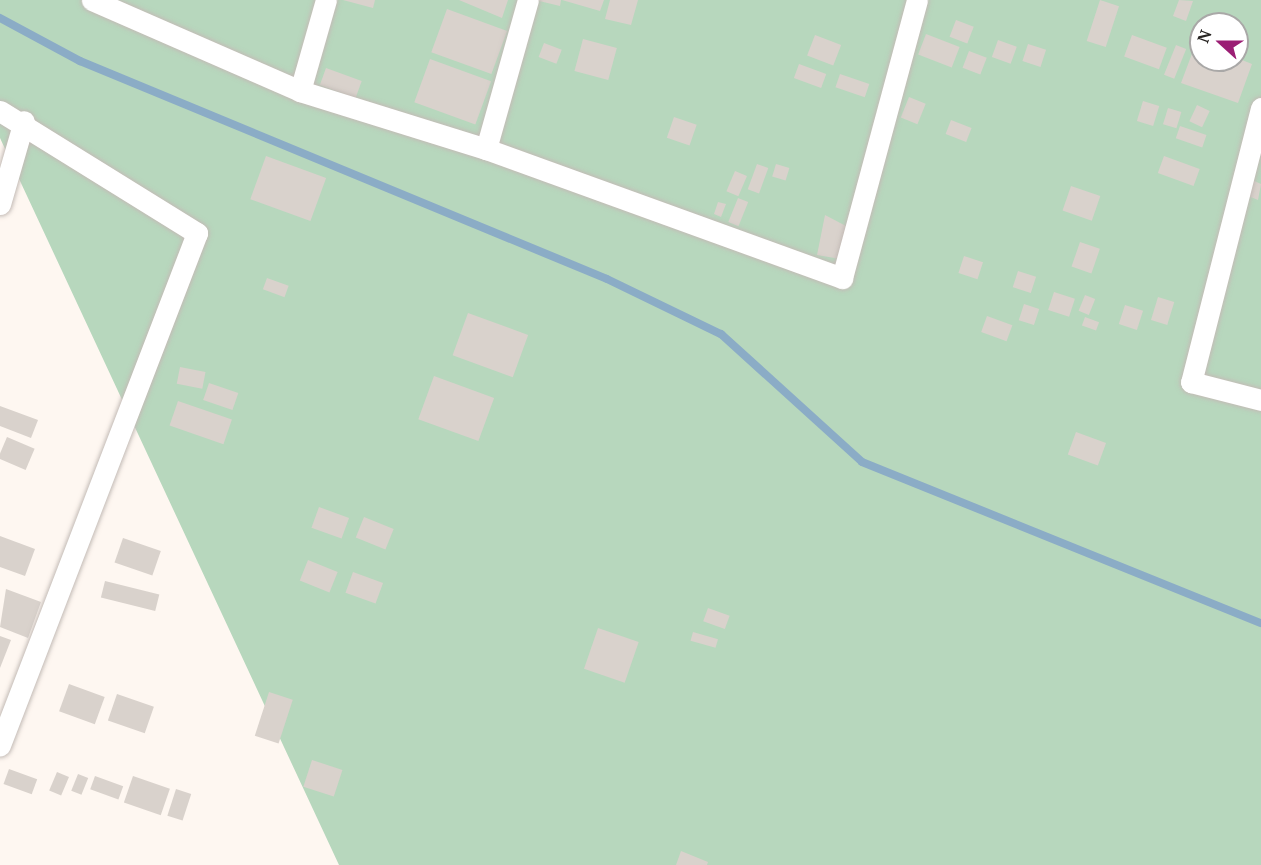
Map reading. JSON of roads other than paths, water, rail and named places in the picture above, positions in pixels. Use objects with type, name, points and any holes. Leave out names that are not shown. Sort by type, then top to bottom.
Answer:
[{"type":"street","points":[[92,0],[300,91],[486,149],[842,278],[917,0]]},
{"type":"street","points":[[300,91],[326,0]]},
{"type":"street","points":[[486,149],[528,0]]},
{"type":"street","points":[[1261,108],[1191,382],[1261,400]]},
{"type":"street","points":[[0,111],[24,121],[197,233],[0,745]]},
{"type":"street","points":[[0,204],[24,121]]},
{"type":"waterway","points":[[0,18],[80,61],[607,279],[721,334],[862,462],[1261,623]]}]
